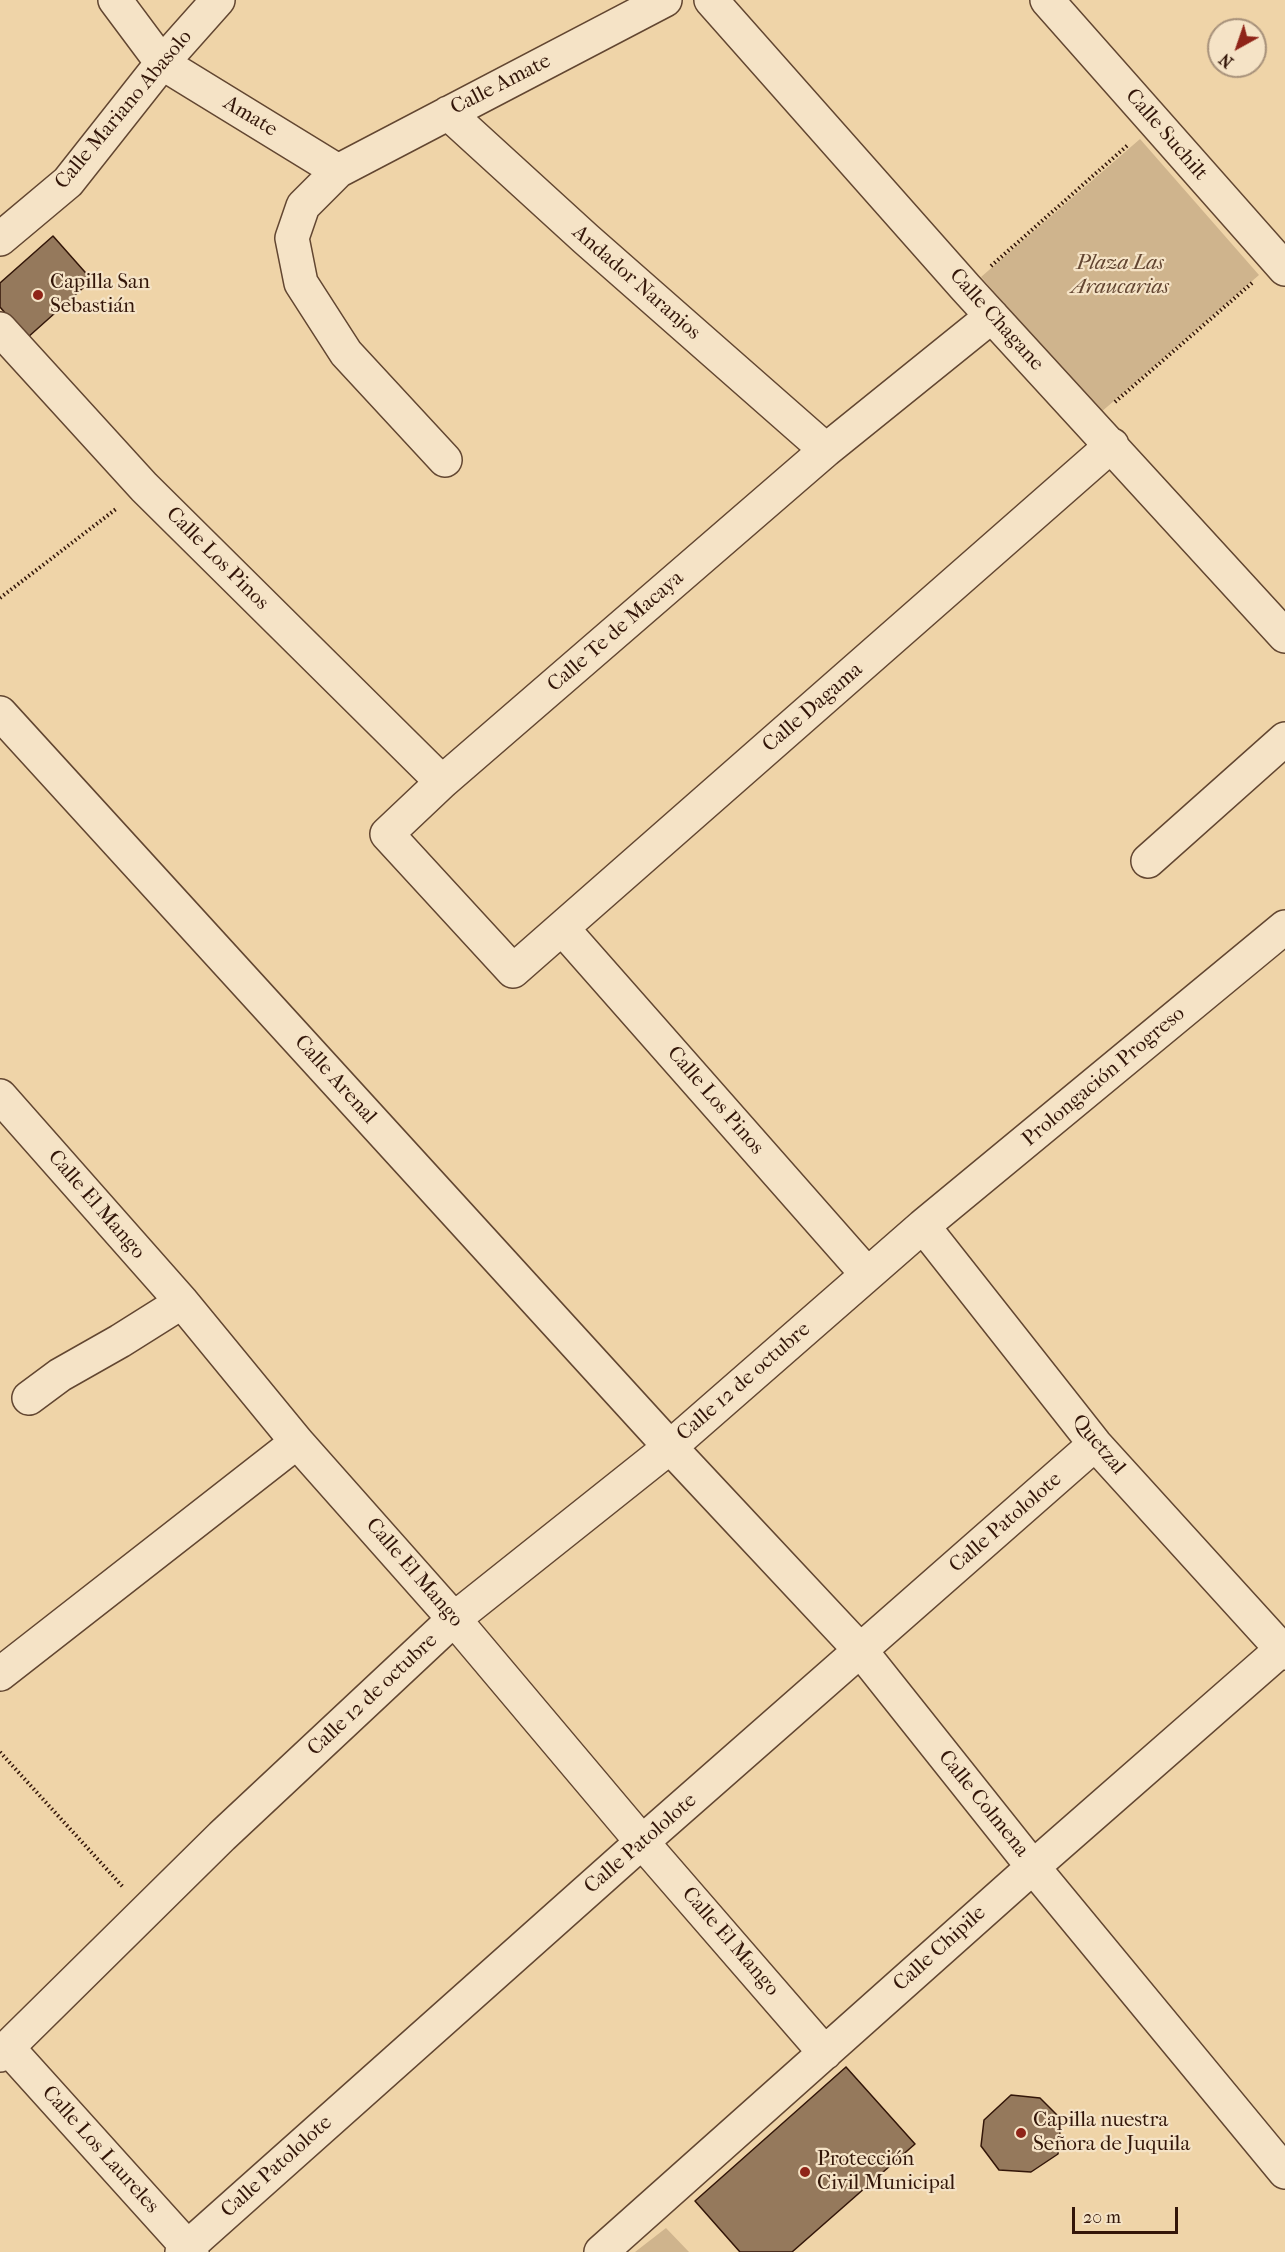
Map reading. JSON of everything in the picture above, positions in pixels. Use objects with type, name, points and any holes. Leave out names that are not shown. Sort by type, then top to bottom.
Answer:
[{"type":"street","points":[[115,0],[162,63]]},
{"type":"street","name":"Calle Mariano Abasolo","points":[[0,239],[68,182],[162,63],[218,0]]},
{"type":"street","name":"Calle Amate","points":[[444,460],[346,353],[301,283],[292,238],[303,206],[338,171],[665,0]]},
{"type":"street","name":"Calle Chagane","points":[[711,0],[966,288],[1285,636]]},
{"type":"street","name":"Calle Suchilt","points":[[1047,0],[1281,265]]},
{"type":"street","name":"Amate","points":[[162,63],[338,171]]},
{"type":"street","name":"Andador Naranjos","points":[[448,113],[586,239],[826,450]]},
{"type":"street","name":"Calle Te de Macaya","points":[[513,970],[387,834],[442,782],[826,450],[992,316]]},
{"type":"street","name":"Calle Los Pinos","points":[[0,329],[144,487],[442,782]]},
{"type":"street","name":"Calle Dagama","points":[[513,970],[562,928],[1102,434]]},
{"type":"street","name":"Calle Arenal","points":[[0,713],[670,1447]]},
{"type":"street","points":[[1148,861],[1285,739]]},
{"type":"street","name":"Prolongación Progreso","points":[[924,1226],[1285,927]]},
{"type":"street","name":"Calle Los Pinos","points":[[562,928],[867,1274]]},
{"type":"street","name":"Calle El Mango","points":[[0,1096],[182,1302],[297,1442],[454,1619],[642,1842],[825,2053]]},
{"type":"street","name":"Calle 12 de octubre","points":[[4,2051],[222,1836],[454,1619],[670,1447],[924,1226]]},
{"type":"street","name":"Quetzal","points":[[924,1226],[1095,1444],[1283,1651]]},
{"type":"street","points":[[29,1398],[60,1375],[182,1302]]},
{"type":"street","points":[[0,1674],[297,1442]]},
{"type":"street","name":"Calle Patololote","points":[[187,2250],[642,1842],[1095,1444]]},
{"type":"street","name":"Calle Colmena","points":[[670,1447],[861,1651],[1033,1867],[1285,2172]]},
{"type":"street","name":"Calle Chipile","points":[[601,2252],[1033,1867],[1283,1651]]},
{"type":"street","name":"Calle Los Laureles","points":[[4,2051],[187,2250]]},
{"type":"path","points":[[966,288],[1154,121]]},
{"type":"path","points":[[1102,434],[1281,265]]},
{"type":"path","points":[[0,598],[144,487]]},
{"type":"path","points":[[0,1752],[146,1912]]},
{"type":"green space","name":"Plaza Las Araucarias","points":[[1140,139],[1259,275],[1100,413],[981,277]]},
{"type":"green space","points":[[666,2228],[689,2252],[635,2252]]},
{"type":"building","name":"Capilla San Sebastián","points":[[53,236],[92,280],[27,338],[0,307],[0,283]]},
{"type":"building","name":"Protección Civil Municipal","points":[[846,2067],[915,2144],[792,2252],[740,2252],[695,2201]]},
{"type":"building","name":"Capilla nuestra Señora de Juquila","points":[[1011,2095],[1040,2098],[1061,2119],[1058,2154],[1031,2172],[999,2170],[981,2146],[984,2120]]},
{"type":"place","name":"Capilla San Sebastián","points":[[38,295]]},
{"type":"place","name":"Capilla nuestra Señora de Juquila","points":[[1021,2133]]},
{"type":"place","name":"Protección Civil Municipal","points":[[805,2172]]}]
